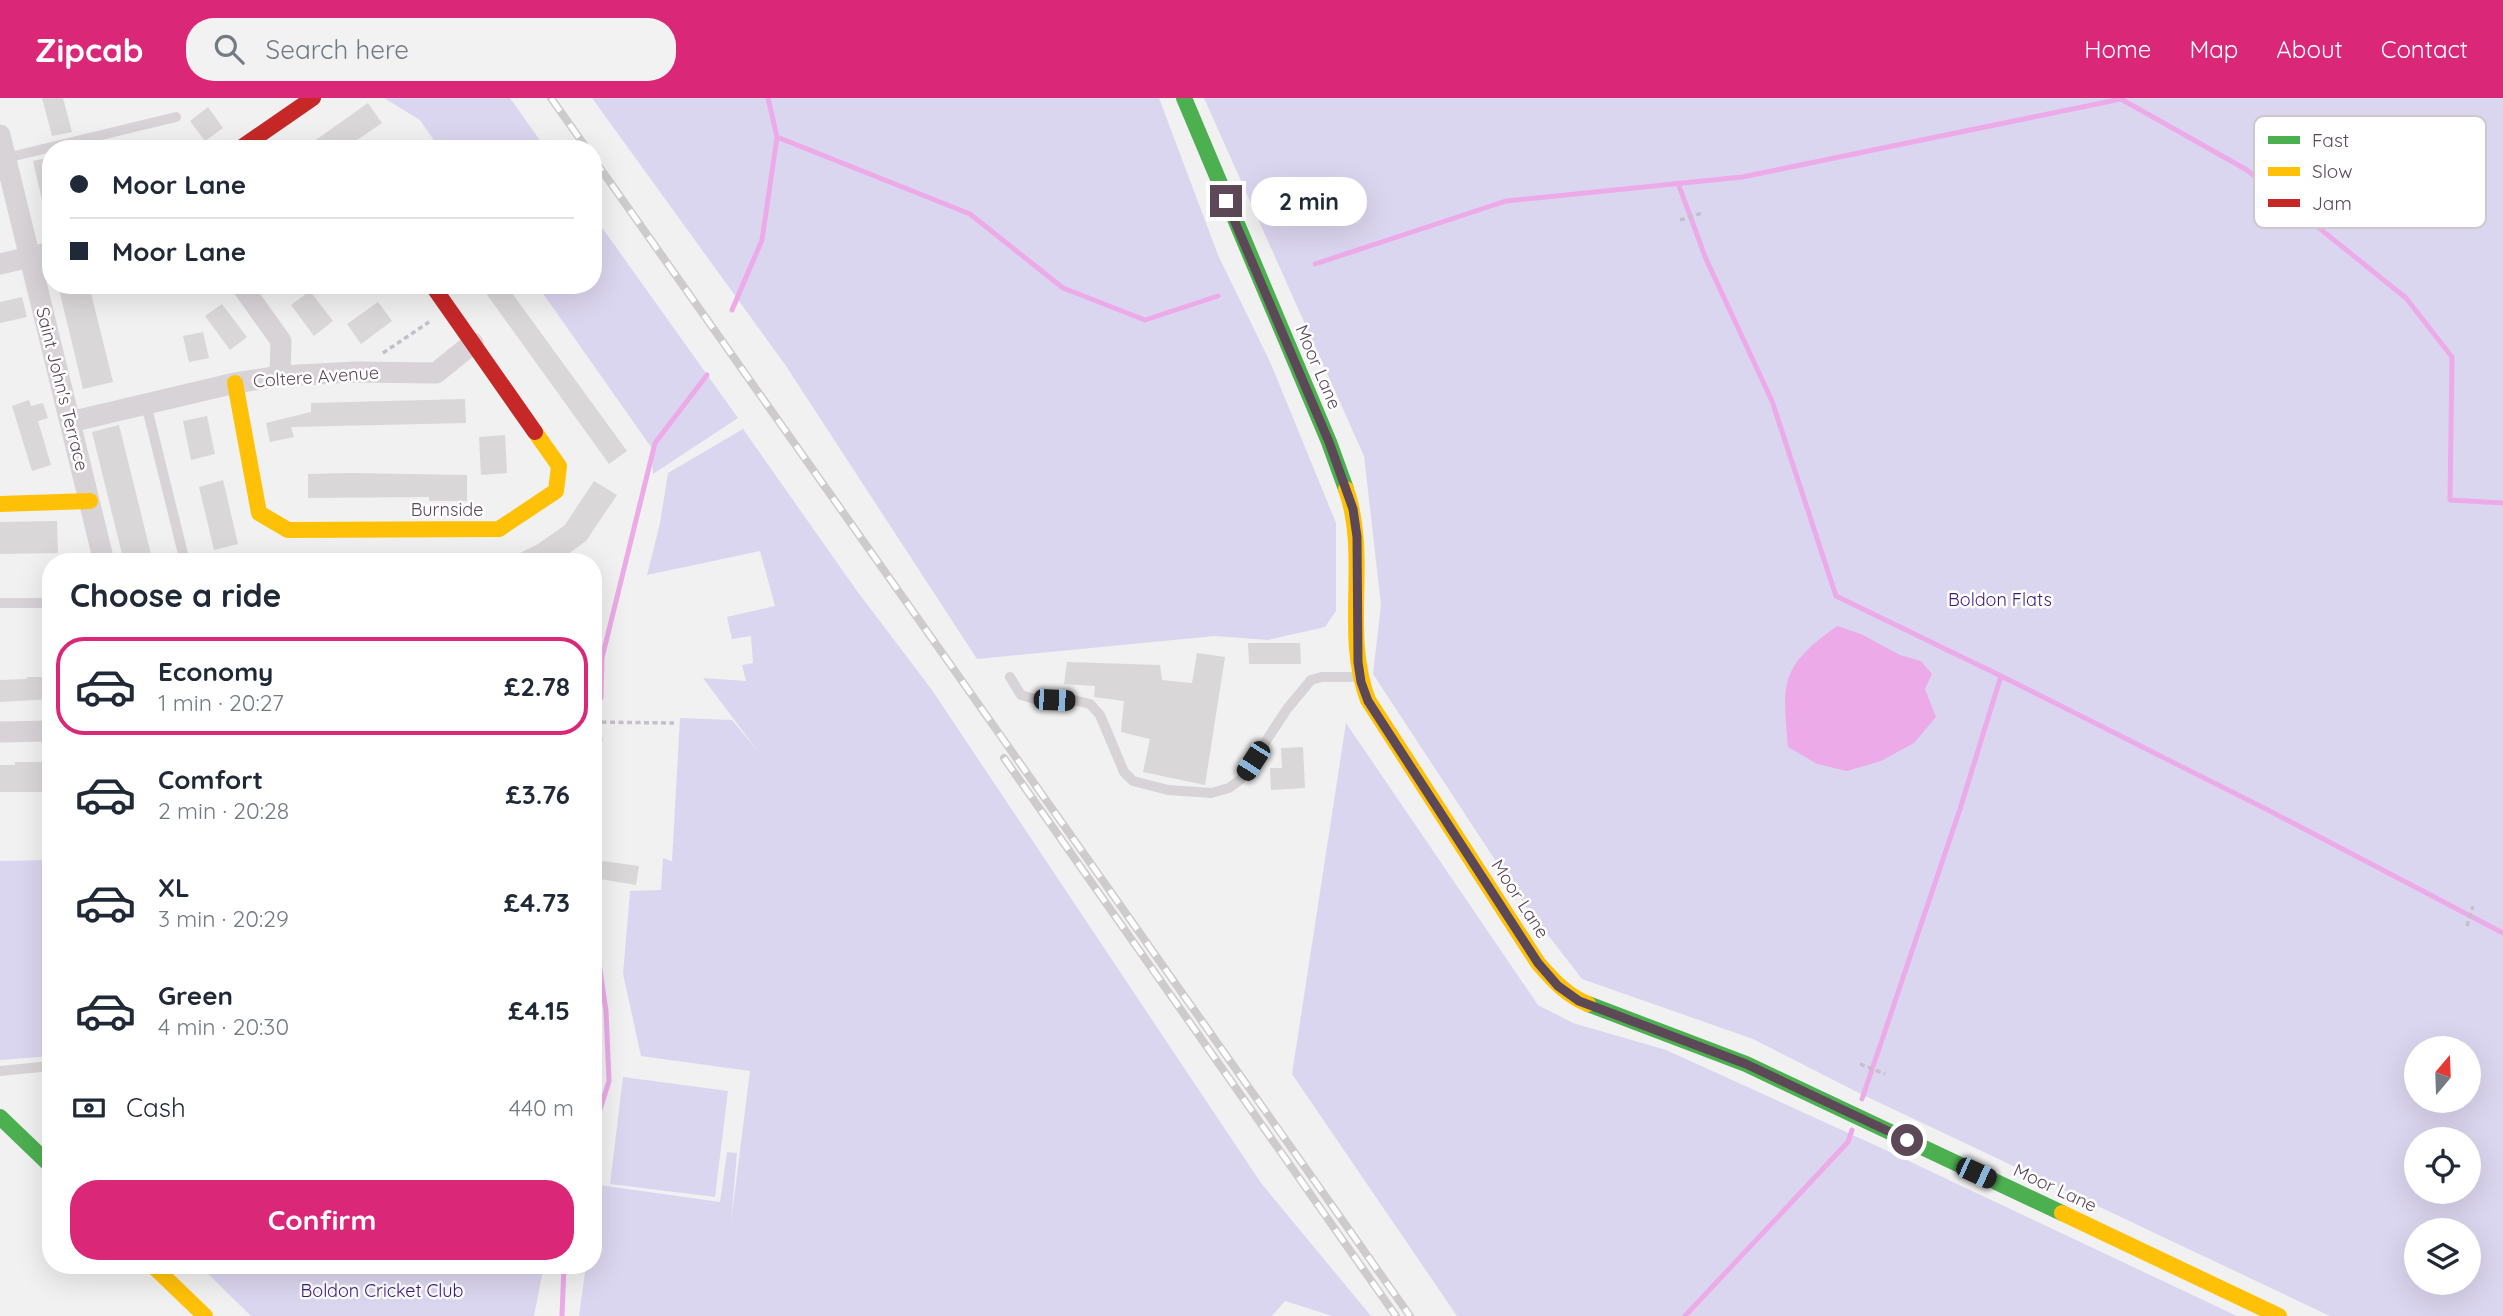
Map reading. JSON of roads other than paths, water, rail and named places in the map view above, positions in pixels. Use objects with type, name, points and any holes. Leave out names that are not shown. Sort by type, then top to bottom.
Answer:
[{"type":"street","name":"Moor Lane","points":[[1184,98],[1329,442],[1353,509],[1357,537],[1358,662],[1368,701],[1538,963],[1558,986],[1579,1001],[1746,1064],[2279,1316]]},
{"type":"street","points":[[250,140],[299,102]]},
{"type":"street","name":"Saint John's Terrace","points":[[0,135],[3,159],[102,553]]},
{"type":"street","points":[[0,264],[42,255]]},
{"type":"street","points":[[247,294],[281,341],[280,376]]},
{"type":"street","name":"Burnside","points":[[235,383],[258,513],[288,530],[499,529],[556,491],[559,466],[439,294]]},
{"type":"street","name":"Coltere Avenue","points":[[70,422],[235,383],[280,376],[355,372],[436,373],[473,343]]},
{"type":"street","points":[[0,504],[90,501]]},
{"type":"street","points":[[0,732],[42,731]]},
{"type":"street","points":[[0,1117],[42,1158]]},
{"type":"street","points":[[161,1274],[205,1316]]},
{"type":"lane","points":[[81,140],[176,117]]},
{"type":"lane","points":[[3,159],[42,150]]},
{"type":"lane","points":[[146,404],[183,553]]},
{"type":"lane","points":[[0,603],[42,603]]},
{"type":"lane","points":[[1010,677],[1021,695],[1035,699],[1073,700],[1090,704],[1100,715],[1124,772],[1133,781],[1168,790],[1210,793],[1229,788],[1241,779],[1287,709],[1311,680],[1322,677],[1361,677]]},
{"type":"lane","points":[[0,1071],[42,1067]]},
{"type":"waterway","points":[[732,310],[762,240],[777,137],[768,98]]},
{"type":"waterway","points":[[1315,264],[1506,201],[1742,177],[2121,99],[2254,176]]},
{"type":"waterway","points":[[777,137],[970,214],[1063,288],[1145,320],[1218,296]]},
{"type":"waterway","points":[[1678,183],[1706,259],[1772,401],[1836,596],[2001,676],[1960,809],[1862,1099]]},
{"type":"waterway","points":[[2319,228],[2406,298],[2452,357],[2450,500],[2503,503]]},
{"type":"waterway","points":[[602,658],[655,443],[707,375]]},
{"type":"waterway","points":[[2001,676],[2268,810],[2503,933]]},
{"type":"waterway","points":[[602,983],[609,1081],[602,1103]]},
{"type":"waterway","points":[[1685,1316],[1848,1142],[1852,1130]]},
{"type":"waterway","points":[[562,1316],[564,1274]]},
{"type":"railway","points":[[551,98],[581,140]]},
{"type":"railway","points":[[602,171],[1410,1316]]},
{"type":"railway","points":[[1004,758],[1396,1316]]},
{"type":"park label","name":"Boldon Flats","points":[[2000,600]]},
{"type":"park label","name":"Boldon Cricket Club","points":[[382,1291]]}]
